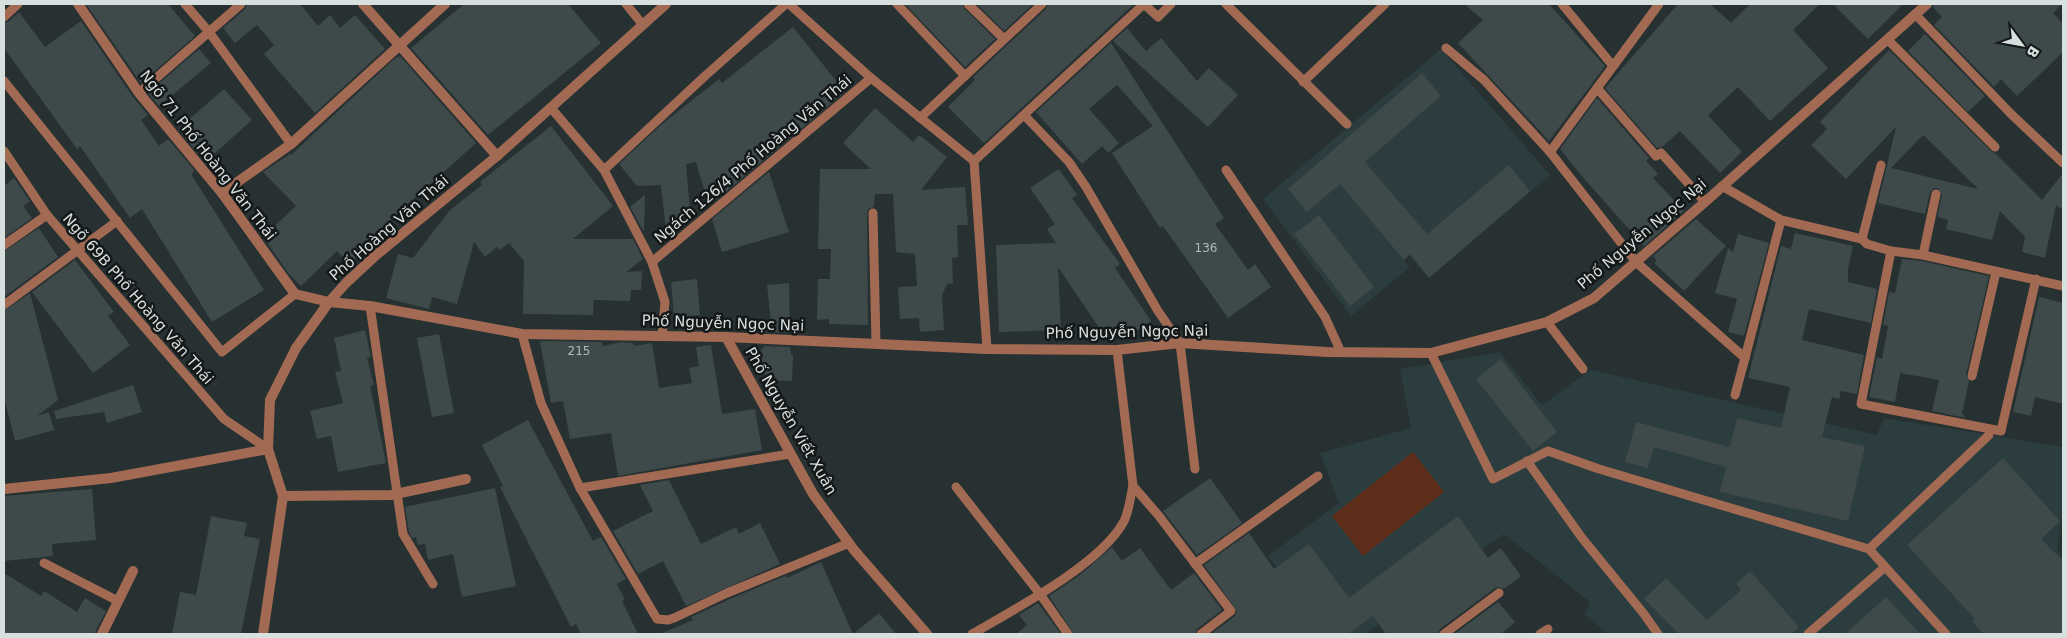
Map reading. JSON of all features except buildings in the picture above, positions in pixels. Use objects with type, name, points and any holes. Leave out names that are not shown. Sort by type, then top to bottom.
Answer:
[{"type":"street","name":"Ngõ 71 Phố Hoàng Văn Thái","points":[[78,4],[139,93],[222,193],[295,294]]},
{"type":"street","points":[[363,4],[497,156]]},
{"type":"street","points":[[222,193],[291,144],[445,4]]},
{"type":"street","name":"Phố Hoàng Văn Thái","points":[[264,634],[284,496],[268,449],[270,400],[296,348],[329,302],[375,256],[497,156],[666,4]]},
{"type":"street","name":"Phố Nguyễn Ngọc Nại","points":[[329,302],[370,306],[522,334],[726,337],[987,348],[1117,350],[1180,343],[1340,352],[1431,353],[1547,322],[1594,298],[1927,4]]},
{"type":"street","points":[[295,294],[329,302]]},
{"type":"street","name":"Phố Nguyễn Viết Xuân","points":[[726,337],[813,494],[849,543],[927,634]]},
{"type":"street","points":[[4,490],[111,478],[268,449]]},
{"type":"street","points":[[284,496],[397,495],[466,479]]},
{"type":"street","points":[[102,634],[133,571]]},
{"type":"lane","points":[[4,17],[18,4]]},
{"type":"lane","points":[[185,4],[209,32],[291,144]]},
{"type":"lane","points":[[139,93],[241,4]]},
{"type":"lane","points":[[626,4],[643,25]]},
{"type":"lane","points":[[604,170],[705,76],[787,4],[870,78],[974,161],[987,348]]},
{"type":"lane","points":[[897,4],[964,76]]},
{"type":"lane","points":[[968,4],[1004,39]]},
{"type":"lane","points":[[920,118],[1042,4]]},
{"type":"lane","points":[[974,161],[1025,116],[1144,4],[1158,17],[1171,4]]},
{"type":"lane","points":[[1226,4],[1347,124]]},
{"type":"lane","points":[[1304,82],[1385,4]]},
{"type":"lane","points":[[1562,4],[1613,66]]},
{"type":"lane","points":[[1550,152],[1659,4]]},
{"type":"lane","points":[[1916,14],[2011,114],[2063,163]]},
{"type":"lane","points":[[1888,40],[1995,147]]},
{"type":"lane","points":[[1446,48],[1484,80],[1550,152],[1636,262],[1745,358]]},
{"type":"lane","name":"Ngách 126/4 Phố Hoàng Văn Thái","points":[[652,262],[870,78]]},
{"type":"lane","points":[[4,81],[222,352],[295,294]]},
{"type":"lane","points":[[1597,88],[1656,156],[1661,153],[1705,202]]},
{"type":"lane","points":[[551,108],[604,170],[652,262],[666,302],[662,336]]},
{"type":"lane","points":[[1025,116],[1069,162],[1086,187],[1158,311],[1180,343],[1195,469]]},
{"type":"lane","name":"Ngõ 69B Phố Hoàng Văn Thái","points":[[4,151],[47,214],[224,419],[268,449]]},
{"type":"lane","points":[[1862,239],[1881,164]]},
{"type":"lane","points":[[1226,170],[1325,317],[1340,352]]},
{"type":"lane","points":[[1722,186],[1781,220],[1862,239],[1867,244],[1891,251],[1923,255],[2063,286]]},
{"type":"lane","points":[[1923,255],[1936,194]]},
{"type":"lane","points":[[872,213],[876,343]]},
{"type":"lane","points":[[4,245],[47,214]]},
{"type":"lane","points":[[1735,395],[1781,220]]},
{"type":"lane","points":[[4,305],[117,221]]},
{"type":"lane","points":[[1891,251],[1860,404],[2001,431],[2036,279]]},
{"type":"lane","points":[[1972,376],[1996,272]]},
{"type":"lane","points":[[370,306],[403,534],[433,584]]},
{"type":"lane","points":[[1547,322],[1583,369]]},
{"type":"lane","points":[[522,334],[541,403],[580,488],[657,619],[668,620],[674,618],[849,543]]},
{"type":"lane","points":[[972,634],[1040,594],[1093,557],[1119,530],[1125,520],[1133,486],[1117,350]]},
{"type":"lane","points":[[1431,353],[1492,479],[1548,451],[1599,469],[1869,549],[1946,634]]},
{"type":"lane","points":[[1869,549],[1990,435]]},
{"type":"lane","points":[[580,488],[790,454]]},
{"type":"lane","points":[[1527,461],[1582,538],[1658,634]]},
{"type":"lane","points":[[1195,564],[1318,476]]},
{"type":"lane","points":[[1133,486],[1231,611],[1201,634]]},
{"type":"lane","points":[[956,487],[1040,594],[1068,634]]},
{"type":"lane","points":[[44,563],[118,601]]},
{"type":"lane","points":[[1808,634],[1885,567]]},
{"type":"lane","points":[[1444,634],[1499,592]]},
{"type":"shaded area","points":[[1441,49],[1550,175],[1429,278],[1409,255],[1404,260],[1410,267],[1351,316],[1263,199]]},
{"type":"shaded area","points":[[1500,352],[1542,405],[1591,370],[1877,435],[1884,418],[2063,447],[2063,505],[2057,551],[2063,558],[2063,634],[1608,634],[1585,615],[1590,602],[1504,534],[1365,634],[1327,634],[1268,556],[1339,503],[1320,453],[1411,428],[1400,369]]},
{"type":"shaded area","points":[[1413,452],[1444,492],[1363,556],[1332,516]]}]
